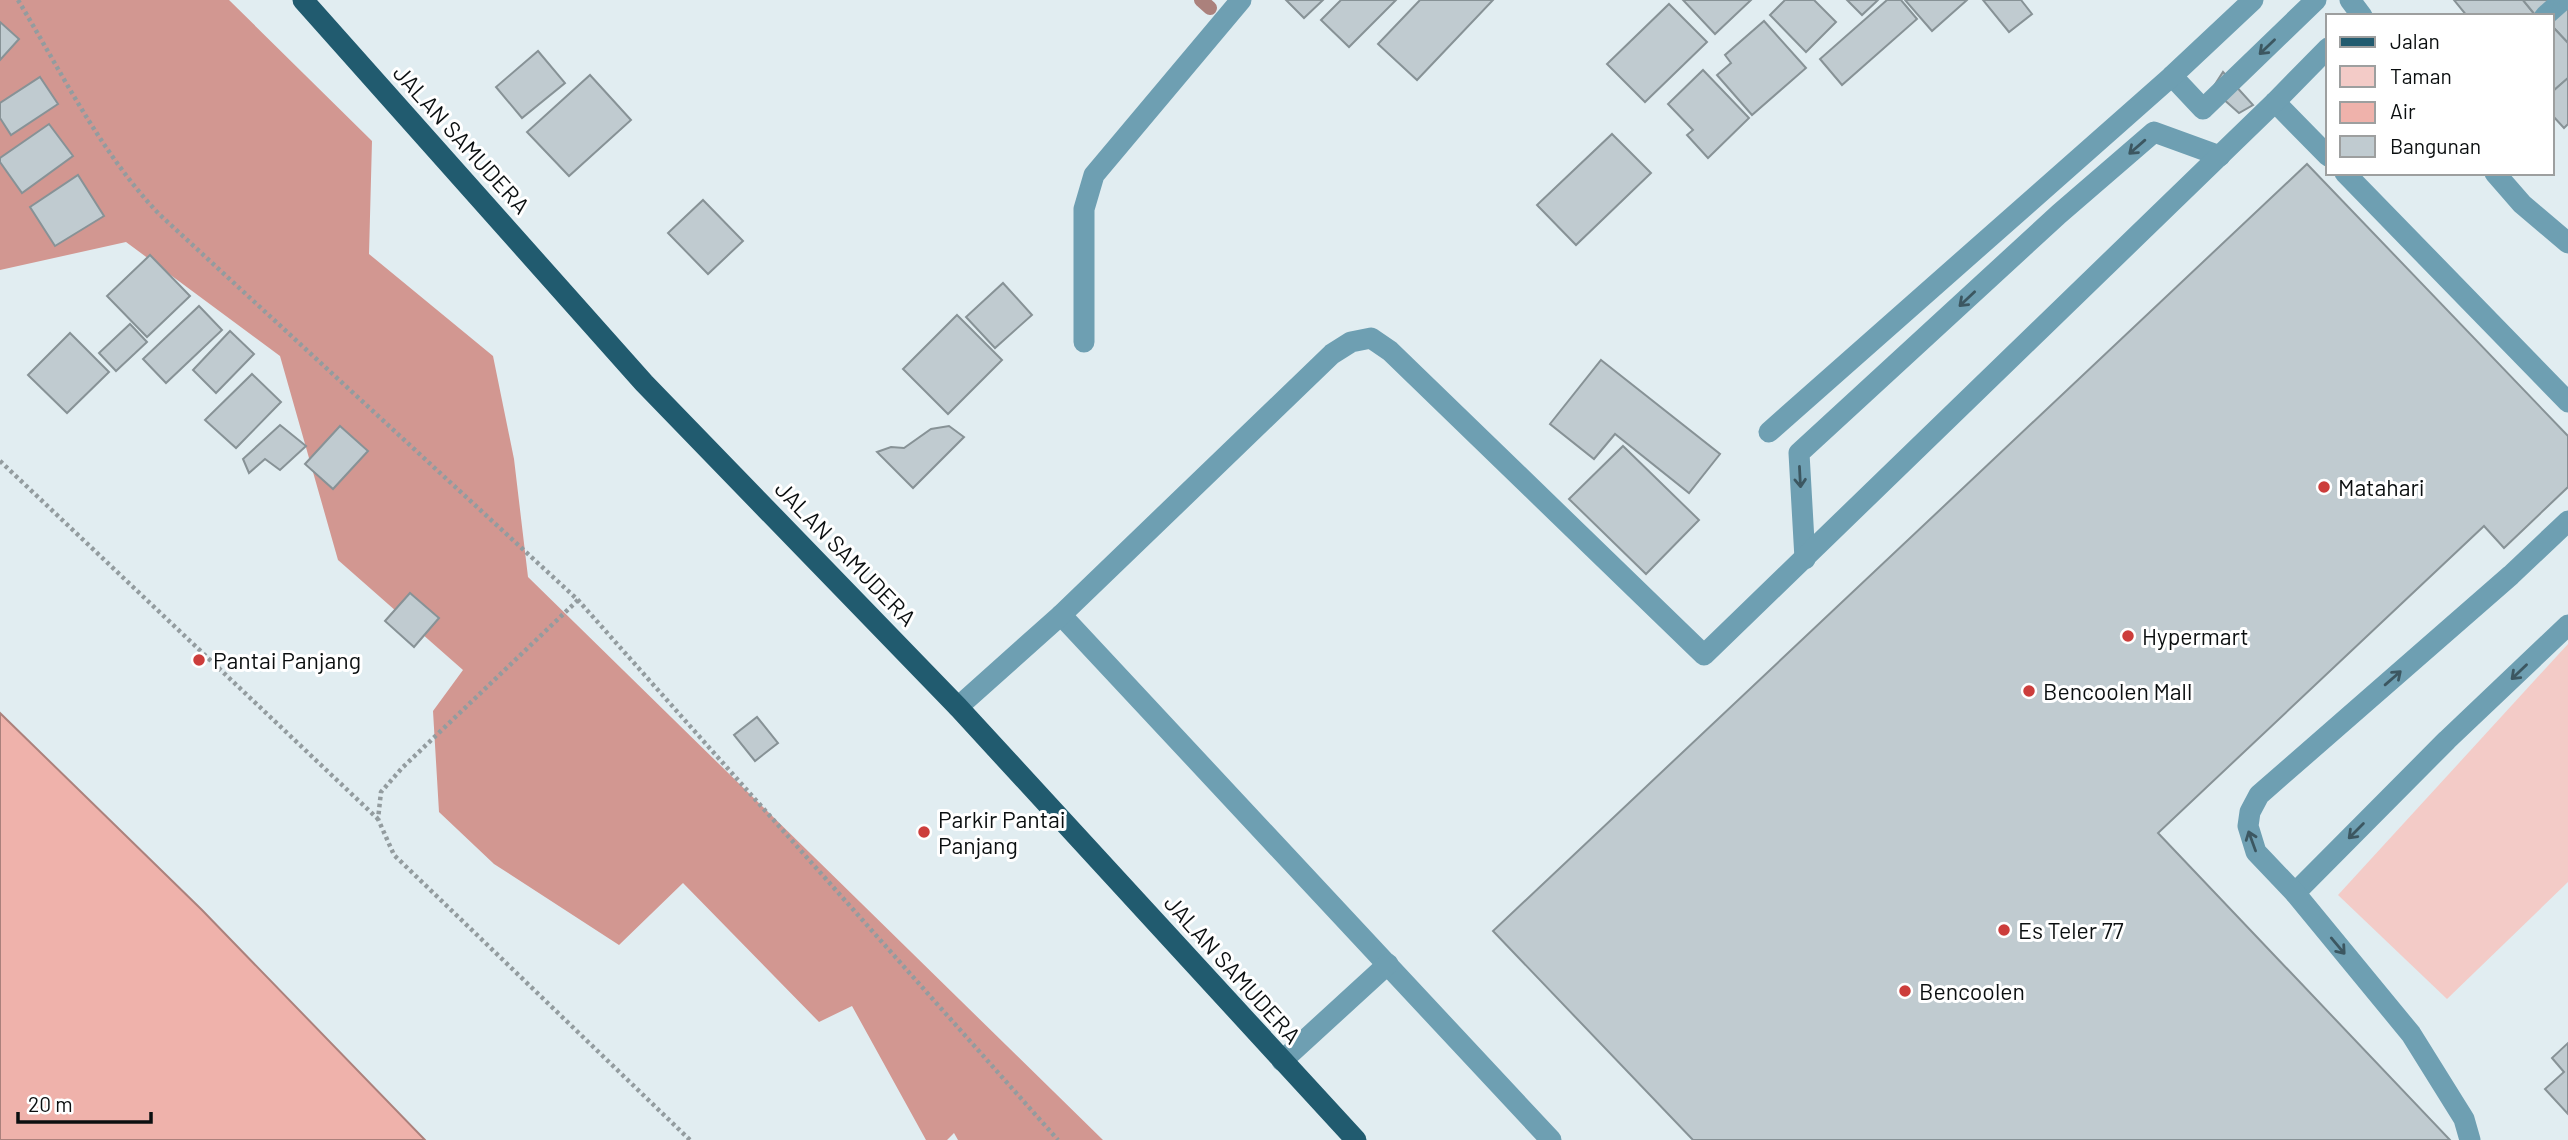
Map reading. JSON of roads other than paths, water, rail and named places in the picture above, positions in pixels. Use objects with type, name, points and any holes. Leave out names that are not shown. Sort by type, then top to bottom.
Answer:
[{"type":"main road","name":"JALAN SAMUDERA","points":[[303,0],[644,383],[958,707],[1356,1140]]},
{"type":"street","points":[[1769,432],[2172,76],[2253,0]]},
{"type":"street","points":[[2172,76],[2203,109],[2316,0]]},
{"type":"street","points":[[2547,14],[2563,0]]},
{"type":"street","points":[[1084,342],[1084,209],[1094,176],[1238,1]]},
{"type":"street","points":[[958,707],[1061,615],[1332,354],[1352,342],[1371,338],[1390,351],[1704,655],[2276,102],[2326,50]]},
{"type":"street","points":[[2276,102],[2326,154]]},
{"type":"street","points":[[1805,559],[1799,453],[2059,214],[2154,132],[2220,156]]},
{"type":"street","points":[[2347,175],[2568,402]]},
{"type":"street","points":[[2497,175],[2522,204],[2568,243]]},
{"type":"street","points":[[2470,1140],[2464,1119],[2412,1034],[2295,893],[2256,852],[2250,841],[2250,812],[2259,795],[2511,575],[2568,521]]},
{"type":"street","points":[[1061,615],[1551,1140]]},
{"type":"street","points":[[2295,893],[2447,740],[2568,625]]},
{"type":"street","points":[[1282,1061],[1388,964]]},
{"type":"water","points":[[0,713],[202,910],[425,1140],[0,1140]]},
{"type":"waterway","points":[[1201,0],[1210,8]]},
{"type":"place","name":"Matahari","points":[[2324,487]]},
{"type":"place","name":"Hypermart","points":[[2128,636]]},
{"type":"place","name":"Pantai Panjang","points":[[199,660]]},
{"type":"place","name":"Bencoolen Mall","points":[[2029,691]]},
{"type":"place","name":"Parkir Pantai Panjang","points":[[924,832]]},
{"type":"place","name":"Es Teler 77","points":[[2004,930]]},
{"type":"place","name":"Bencoolen","points":[[1905,991]]}]
